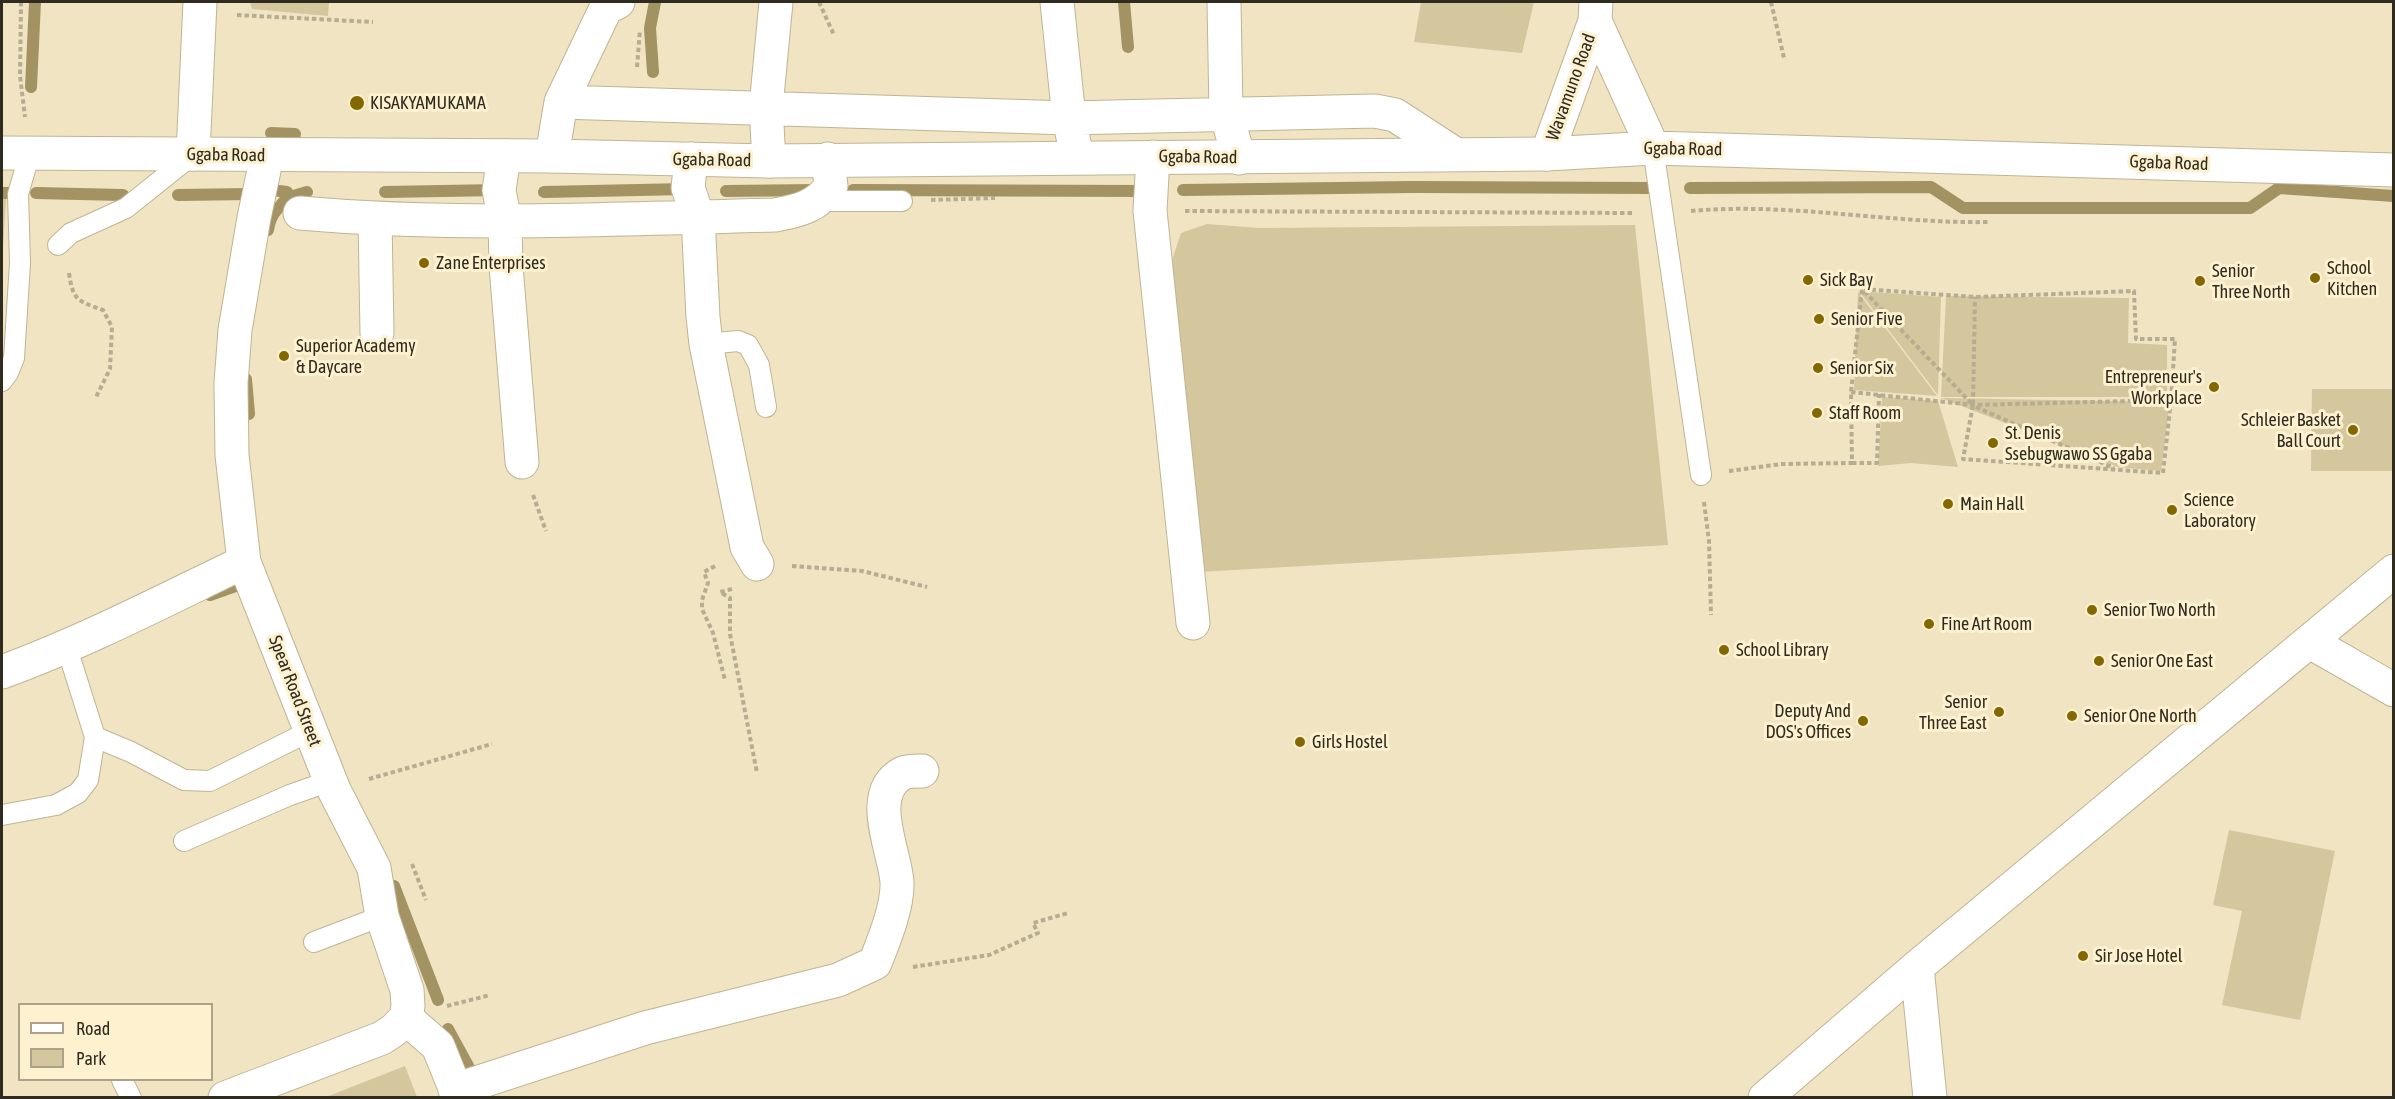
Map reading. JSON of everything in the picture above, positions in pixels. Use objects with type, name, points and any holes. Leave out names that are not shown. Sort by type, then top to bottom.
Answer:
[{"type":"street","points":[[193,154],[200,2]]},
{"type":"street","points":[[552,156],[561,102],[606,8],[618,2]]},
{"type":"street","points":[[769,160],[766,107],[776,2]]},
{"type":"street","points":[[1057,2],[1069,118],[1077,157]]},
{"type":"street","points":[[1224,2],[1226,113],[1239,158]]},
{"type":"street","name":"Wavamuno Road","points":[[1595,11],[1653,148]]},
{"type":"street","name":"Wavamuno Road","points":[[1547,154],[1595,11]]},
{"type":"street","points":[[561,102],[1069,118],[1375,111],[1395,115],[1455,154]]},
{"type":"street","name":"Ggaba Road","points":[[16,153],[552,156],[769,160],[1547,154],[1653,148],[2394,170]]},
{"type":"street","name":"Spear Road Street","points":[[267,156],[254,218],[236,330],[231,383],[232,455],[244,562],[332,785],[374,868],[382,916],[407,990],[406,1018]]},
{"type":"street","points":[[504,156],[499,190],[505,222],[506,266],[522,462]]},
{"type":"street","points":[[1153,157],[1150,211],[1192,623]]},
{"type":"street","points":[[691,159],[688,188],[698,217],[706,344],[752,556]]},
{"type":"street","points":[[300,213],[375,219],[505,222],[775,215],[794,212],[819,201],[831,186],[828,159]]},
{"type":"street","points":[[375,219],[377,333]]},
{"type":"street","points":[[2,672],[66,645],[244,562]]},
{"type":"street","points":[[1765,1098],[1917,967],[2394,571]]},
{"type":"street","points":[[2310,642],[2394,690]]},
{"type":"street","points":[[225,1098],[382,1038],[406,1018],[438,1046],[457,1094],[645,1028],[838,980],[875,963],[890,923],[897,883],[884,818],[884,800],[890,787],[904,773],[922,771]]},
{"type":"street","points":[[1917,967],[1930,1098]]},
{"type":"lane","points":[[1653,148],[1701,475]]},
{"type":"lane","points":[[2,381],[14,358],[20,263],[16,153]]},
{"type":"lane","points":[[58,245],[71,233],[126,208],[193,154]]},
{"type":"lane","points":[[819,201],[902,201]]},
{"type":"lane","points":[[706,344],[738,341],[748,345],[759,365],[766,407]]},
{"type":"lane","points":[[2,815],[56,805],[78,794],[88,780],[95,737],[66,645]]},
{"type":"lane","points":[[95,737],[131,752],[178,778],[197,782],[210,781],[310,731]]},
{"type":"lane","points":[[184,841],[290,795],[332,785]]},
{"type":"lane","points":[[314,942],[382,916]]},
{"type":"lane","points":[[122,1081],[131,1098]]},
{"type":"path","points":[[16,153],[21,2]]},
{"type":"path","points":[[819,2],[834,35]]},
{"type":"path","points":[[1771,2],[1785,58]]},
{"type":"path","points":[[237,15],[373,22]]},
{"type":"path","points":[[902,201],[996,198]]},
{"type":"path","points":[[1150,211],[1663,213],[1734,207],[1943,223],[1990,222]]},
{"type":"path","points":[[88,224],[68,267],[72,292],[80,302],[103,310],[112,327],[110,369],[96,397]]},
{"type":"path","points":[[1852,463],[1851,392],[1862,290]]},
{"type":"path","points":[[1862,290],[1975,297],[2134,291],[2136,339],[2175,339],[2172,400],[2163,473],[1963,459],[1973,405],[1975,297]]},
{"type":"path","points":[[1862,290],[1973,405],[2118,470]]},
{"type":"path","points":[[1851,392],[1973,405],[2172,400]]},
{"type":"path","points":[[1711,615],[1709,541],[1701,475],[1781,464],[1877,463],[1879,394]]},
{"type":"path","points":[[725,680],[713,633],[702,609],[702,600],[708,583],[704,572],[752,556],[862,571],[927,588]]},
{"type":"path","points":[[752,556],[743,587],[720,592],[730,598],[730,634],[758,773]]},
{"type":"path","points":[[332,785],[492,744]]},
{"type":"path","points":[[411,859],[426,900]]},
{"type":"path","points":[[875,963],[881,968],[895,969],[989,955],[1038,933],[1033,923],[1068,913]]},
{"type":"green space","points":[[250,2],[329,2],[328,16],[252,9]]},
{"type":"green space","points":[[1421,2],[1534,2],[1522,53],[1414,42]]},
{"type":"green space","points":[[2,199],[6,199],[3,247],[2,247]]},
{"type":"green space","points":[[1207,224],[1259,228],[1635,225],[1668,545],[1199,572],[1172,260],[1181,233]]},
{"type":"green space","points":[[1859,291],[1941,297],[1938,395]]},
{"type":"green space","points":[[1858,292],[1937,396],[1854,390]]},
{"type":"green space","points":[[1946,296],[2129,298],[2128,343],[2167,345],[2167,397],[1941,397]]},
{"type":"green space","name":"Schleier Basket Ball Court","points":[[2312,389],[2393,389],[2393,471],[2311,471]]},
{"type":"green space","points":[[1882,397],[1938,401],[1958,467],[1911,463],[1878,466]]},
{"type":"green space","points":[[1941,398],[2170,402],[2161,471],[2118,467]]},
{"type":"green space","points":[[2229,830],[2335,851],[2300,1020],[2222,1005],[2242,911],[2213,905]]},
{"type":"green space","points":[[405,1066],[417,1097],[326,1097]]},
{"type":"waterway","points":[[31,87],[35,2]]},
{"type":"waterway","points":[[653,72],[650,28],[655,2]]},
{"type":"waterway","points":[[1124,2],[1128,47]]},
{"type":"waterway","points":[[271,133],[295,134]]},
{"type":"waterway","points":[[1183,190],[1413,187],[1653,188]]},
{"type":"waterway","points":[[1690,188],[1931,187],[1963,208],[2250,208],[2279,188],[2394,196]]},
{"type":"waterway","points":[[544,192],[686,189]]},
{"type":"waterway","points":[[385,192],[499,190]]},
{"type":"waterway","points":[[726,191],[817,190]]},
{"type":"waterway","points":[[853,190],[1144,191]]},
{"type":"waterway","points":[[279,191],[287,192],[287,198],[307,192]]},
{"type":"waterway","points":[[2,193],[20,193]]},
{"type":"waterway","points":[[36,193],[123,195]]},
{"type":"waterway","points":[[178,195],[250,194]]},
{"type":"waterway","points":[[268,230],[273,215],[287,198]]},
{"type":"waterway","points":[[246,379],[249,414]]},
{"type":"waterway","points":[[210,595],[241,584]]},
{"type":"waterway","points":[[394,886],[438,1000]]},
{"type":"waterway","points":[[448,1029],[472,1073]]},
{"type":"place","name":"KISAKYAMUKAMA","points":[[357,103]]},
{"type":"place","name":"Zane Enterprises","points":[[424,263]]},
{"type":"place","name":"School Kitchen","points":[[2315,278]]},
{"type":"place","name":"Sick Bay","points":[[1808,280]]},
{"type":"place","name":"Senior Three North","points":[[2200,281]]},
{"type":"place","name":"Senior Five","points":[[1819,319]]},
{"type":"place","name":"Superior Academy & Daycare","points":[[284,356]]},
{"type":"place","name":"Senior Six","points":[[1818,368]]},
{"type":"place","name":"Entrepreneur's Workplace","points":[[2214,387]]},
{"type":"place","name":"Staff Room","points":[[1817,413]]},
{"type":"place","name":"Schleier Basket Ball Court","points":[[2353,430]]},
{"type":"place","name":"St. Denis Ssebugwawo SS Ggaba","points":[[1993,443]]},
{"type":"place","name":"Main Hall","points":[[1948,504]]},
{"type":"place","name":"Science Laboratory","points":[[2172,510]]},
{"type":"place","name":"Senior Two North","points":[[2092,610]]},
{"type":"place","name":"Fine Art Room","points":[[1929,624]]},
{"type":"place","name":"School Library","points":[[1724,650]]},
{"type":"place","name":"Senior One East","points":[[2099,661]]},
{"type":"place","name":"Senior Three East","points":[[1999,712]]},
{"type":"place","name":"Senior One North","points":[[2072,716]]},
{"type":"place","name":"Deputy And DOS's Offices","points":[[1863,721]]},
{"type":"place","name":"Girls Hostel","points":[[1300,742]]},
{"type":"place","name":"Sir Jose Hotel","points":[[2083,956]]}]
